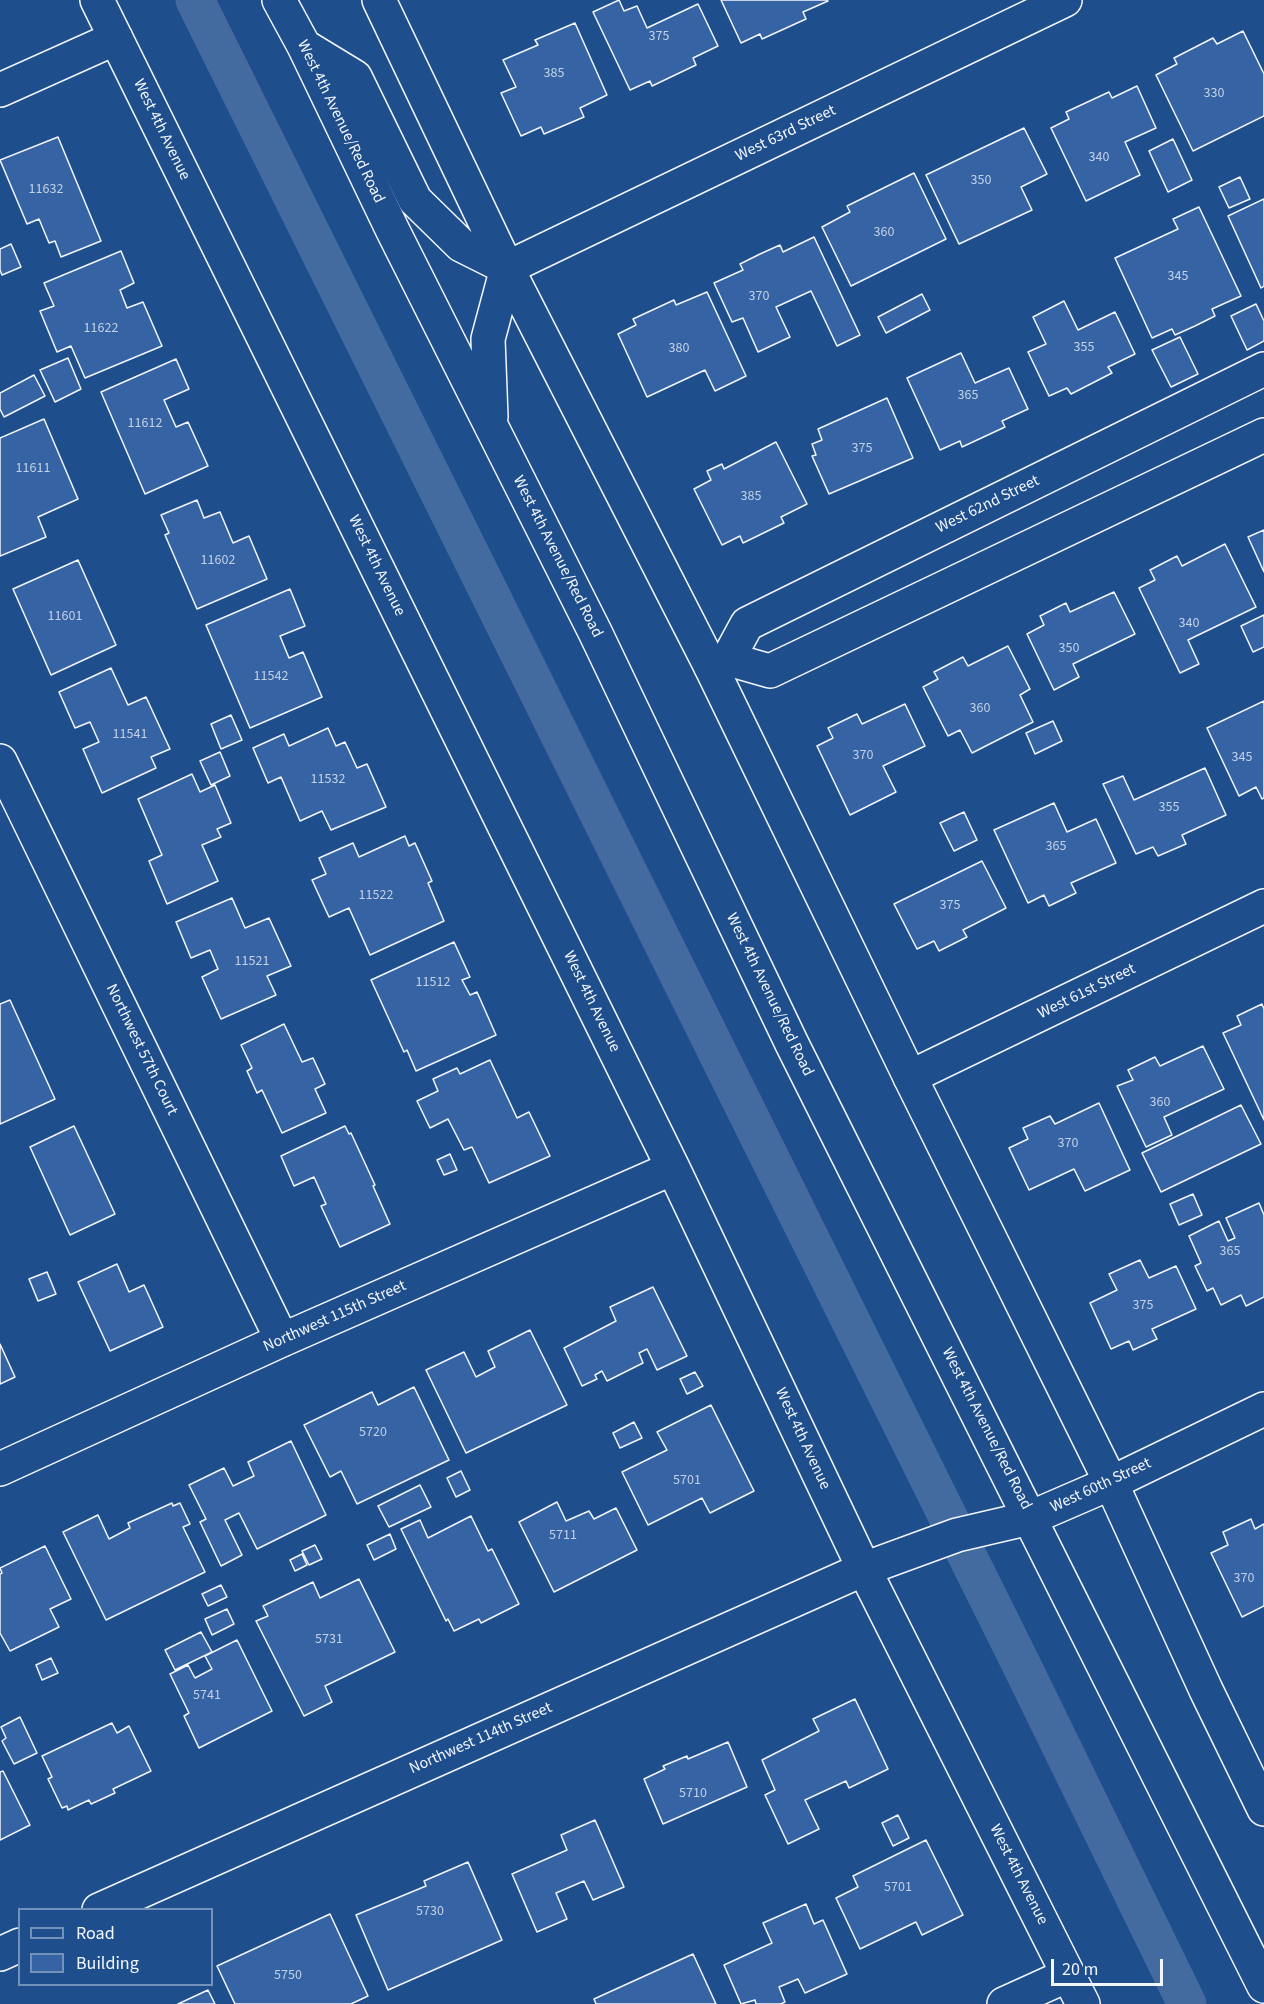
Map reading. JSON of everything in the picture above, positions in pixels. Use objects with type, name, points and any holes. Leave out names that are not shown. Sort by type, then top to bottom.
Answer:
[{"type":"street","name":"West 4th Avenue","points":[[97,0],[673,1168],[864,1569],[1083,2004]]},
{"type":"street","name":"West 4th Avenue/Red Road","points":[[279,0],[595,632],[792,1044],[1264,1986]]},
{"type":"street","points":[[379,0],[507,268],[720,663],[910,1077],[1111,1483],[1206,1690],[1264,1809]]},
{"type":"street","name":"West 63rd Street","points":[[507,268],[1065,0]]},
{"type":"street","points":[[0,90],[116,38]]},
{"type":"street","points":[[304,46],[355,77],[415,200],[461,245],[507,268]]},
{"type":"street","points":[[492,427],[488,339],[507,268]]},
{"type":"street","name":"West 62nd Street","points":[[720,663],[747,624],[1264,369]]},
{"type":"street","points":[[720,663],[770,671],[1264,435]]},
{"type":"street","name":"Northwest 57th Court","points":[[0,761],[282,1340]]},
{"type":"street","name":"West 61st Street","points":[[910,1077],[1264,906]]},
{"type":"street","name":"Northwest 115th Street","points":[[0,1469],[282,1340],[673,1168]]},
{"type":"street","name":"West 60th Street","points":[[864,1569],[957,1535],[1030,1518],[1111,1483],[1264,1409]]},
{"type":"street","name":"Northwest 114th Street","points":[[103,1908],[864,1569]]},
{"type":"street","points":[[0,1954],[18,1946]]},
{"type":"street","points":[[1004,2004],[1068,1975]]},
{"type":"building","points":[[619,0],[624,11],[637,6],[647,28],[698,4],[718,46],[693,58],[696,65],[652,86],[650,81],[630,90],[593,12]]},
{"type":"building","points":[[721,0],[828,1],[803,12],[806,19],[762,39],[760,34],[741,43]]},
{"type":"building","points":[[575,23],[607,95],[580,108],[584,117],[544,134],[541,127],[521,136],[501,93],[516,87],[503,60],[538,45],[535,40]]},
{"type":"building","points":[[1243,31],[1264,74],[1264,116],[1193,151],[1156,75],[1177,64],[1174,58],[1213,38],[1217,44]]},
{"type":"building","points":[[1137,86],[1156,128],[1125,142],[1140,175],[1086,201],[1051,128],[1069,119],[1066,112],[1109,92],[1112,98]]},
{"type":"building","points":[[1024,128],[1047,174],[1021,187],[1032,210],[959,244],[926,175]]},
{"type":"building","points":[[58,137],[101,241],[61,257],[55,241],[49,243],[39,219],[27,224],[0,160]]},
{"type":"building","points":[[1173,139],[1192,180],[1168,192],[1149,151]]},
{"type":"building","points":[[914,173],[946,239],[851,286],[822,227],[850,212],[847,206]]},
{"type":"building","points":[[1240,177],[1250,199],[1229,208],[1219,187]]},
{"type":"building","points":[[1264,199],[1264,286],[1261,288],[1228,216]]},
{"type":"building","points":[[1199,207],[1241,296],[1212,309],[1215,316],[1195,326],[1175,335],[1172,329],[1152,338],[1115,258],[1178,229],[1173,219]]},
{"type":"building","points":[[814,237],[860,335],[837,346],[811,291],[776,307],[790,337],[758,352],[743,318],[732,322],[714,283],[743,270],[740,264],[760,254],[780,245],[783,252]]},
{"type":"building","points":[[11,244],[21,267],[2,275],[0,249]]},
{"type":"building","points":[[121,251],[134,283],[120,290],[127,308],[143,302],[162,346],[85,378],[71,346],[57,352],[40,311],[54,306],[44,283]]},
{"type":"building","points":[[707,292],[746,376],[715,391],[705,370],[647,397],[618,334],[636,325],[633,319],[674,300],[676,305]]},
{"type":"building","points":[[922,294],[930,310],[886,333],[878,317]]},
{"type":"building","points":[[1064,301],[1078,330],[1115,312],[1135,354],[1108,367],[1112,373],[1071,394],[1067,388],[1049,396],[1028,352],[1046,344],[1033,317]]},
{"type":"building","points":[[1256,304],[1264,321],[1264,341],[1247,350],[1231,316]]},
{"type":"building","points":[[1180,337],[1198,374],[1171,387],[1152,350]]},
{"type":"building","points":[[961,353],[975,383],[1009,368],[1028,409],[1002,421],[1005,427],[962,447],[960,441],[940,450],[907,378]]},
{"type":"building","points":[[68,358],[81,389],[55,402],[40,370]]},
{"type":"building","points":[[176,359],[189,389],[164,400],[176,427],[188,422],[208,466],[145,494],[101,392]]},
{"type":"building","points":[[34,375],[45,396],[4,417],[0,409],[0,393]]},
{"type":"building","points":[[887,398],[913,458],[829,494],[812,456],[816,455],[812,444],[822,440],[818,429]]},
{"type":"building","points":[[44,419],[78,499],[38,517],[46,537],[0,556],[0,438]]},
{"type":"building","points":[[776,442],[807,504],[781,517],[784,523],[743,543],[740,536],[722,545],[694,489],[711,480],[707,471],[722,464],[724,469]]},
{"type":"building","points":[[197,500],[204,518],[220,512],[233,543],[249,536],[267,579],[197,609],[165,535],[169,533],[161,515]]},
{"type":"building","points":[[1264,530],[1264,572],[1248,537]]},
{"type":"building","points":[[1225,544],[1256,607],[1188,640],[1199,664],[1180,673],[1139,588],[1155,580],[1150,570],[1177,556],[1182,566]]},
{"type":"building","points":[[78,560],[116,645],[51,675],[13,589]]},
{"type":"building","points":[[290,589],[305,626],[280,636],[289,658],[303,652],[322,697],[250,728],[206,625]]},
{"type":"building","points":[[1114,592],[1135,634],[1073,664],[1079,677],[1054,690],[1027,634],[1044,625],[1040,616],[1066,603],[1070,612]]},
{"type":"building","points":[[1264,615],[1264,647],[1253,652],[1241,626]]},
{"type":"building","points":[[1008,646],[1030,689],[1020,695],[1033,722],[972,753],[960,730],[948,736],[923,687],[938,679],[934,672],[963,657],[968,666]]},
{"type":"building","points":[[111,668],[128,705],[146,697],[170,749],[151,757],[156,768],[102,793],[83,749],[99,742],[90,722],[75,728],[59,692]]},
{"type":"building","points":[[1264,701],[1264,798],[1262,799],[1256,787],[1239,796],[1207,728]]},
{"type":"building","points":[[905,704],[925,746],[883,766],[896,792],[850,815],[817,746],[833,738],[828,728],[857,714],[862,724]]},
{"type":"building","points":[[231,715],[242,740],[221,749],[211,724]]},
{"type":"building","points":[[1053,721],[1062,741],[1035,754],[1026,733]]},
{"type":"building","points":[[328,728],[336,746],[345,742],[357,768],[367,764],[386,807],[331,830],[322,811],[300,821],[281,777],[268,783],[253,748],[284,734],[289,746]]},
{"type":"building","points":[[220,752],[230,776],[211,785],[200,761]]},
{"type":"building","points":[[1205,768],[1226,815],[1182,835],[1186,844],[1158,856],[1153,847],[1136,854],[1103,784],[1123,776],[1134,800]]},
{"type":"building","points":[[192,774],[200,792],[215,785],[231,823],[217,829],[221,837],[202,845],[218,881],[167,904],[149,861],[162,855],[138,799]]},
{"type":"building","points":[[1054,803],[1067,832],[1096,819],[1116,863],[1071,883],[1076,893],[1049,906],[1044,895],[1028,903],[994,830]]},
{"type":"building","points":[[964,812],[977,840],[954,851],[940,823]]},
{"type":"building","points":[[405,836],[409,846],[415,843],[432,881],[428,883],[444,921],[370,955],[349,908],[329,917],[312,880],[326,874],[319,858],[353,843],[359,857]]},
{"type":"building","points":[[982,861],[1006,908],[963,930],[967,937],[939,951],[934,941],[917,949],[894,904]]},
{"type":"building","points":[[232,898],[245,928],[269,918],[291,966],[267,976],[276,995],[221,1019],[202,977],[218,969],[210,950],[191,958],[176,922]]},
{"type":"building","points":[[454,942],[470,977],[462,980],[470,995],[477,992],[496,1035],[416,1071],[407,1050],[404,1052],[371,980]]},
{"type":"building","points":[[10,1000],[55,1099],[0,1124],[0,1004]]},
{"type":"building","points":[[1262,1004],[1264,1009],[1264,1120],[1223,1033],[1241,1025],[1237,1016]]},
{"type":"building","points":[[284,1024],[302,1062],[313,1058],[325,1084],[315,1089],[326,1113],[282,1133],[262,1090],[257,1093],[247,1071],[252,1068],[241,1045]]},
{"type":"building","points":[[1203,1046],[1224,1089],[1164,1117],[1172,1135],[1146,1147],[1117,1086],[1133,1080],[1128,1070],[1155,1057],[1160,1066]]},
{"type":"building","points":[[490,1060],[517,1118],[529,1112],[550,1156],[489,1183],[472,1147],[464,1150],[448,1119],[430,1128],[417,1101],[438,1091],[433,1079],[457,1068],[460,1074]]},
{"type":"building","points":[[1099,1103],[1130,1170],[1085,1191],[1074,1169],[1029,1190],[1009,1148],[1028,1139],[1023,1128],[1050,1116],[1055,1124]]},
{"type":"building","points":[[1241,1105],[1261,1144],[1161,1192],[1142,1153]]},
{"type":"building","points":[[74,1126],[115,1214],[70,1235],[30,1147]]},
{"type":"building","points":[[345,1126],[349,1134],[351,1133],[375,1185],[373,1186],[390,1224],[340,1247],[321,1206],[326,1204],[314,1177],[294,1186],[281,1156]]},
{"type":"building","points":[[450,1154],[457,1170],[444,1175],[437,1160]]},
{"type":"building","points":[[1193,1194],[1202,1215],[1179,1225],[1170,1204]]},
{"type":"building","points":[[1259,1203],[1264,1215],[1264,1297],[1246,1306],[1241,1295],[1221,1305],[1213,1288],[1207,1291],[1195,1266],[1201,1263],[1189,1236],[1219,1221],[1228,1241],[1235,1238],[1226,1218]]},
{"type":"building","points":[[1140,1260],[1149,1278],[1176,1266],[1196,1309],[1152,1329],[1157,1339],[1133,1350],[1129,1341],[1111,1349],[1090,1303],[1117,1290],[1109,1274]]},
{"type":"building","points":[[117,1264],[129,1292],[144,1285],[163,1327],[110,1351],[78,1282]]},
{"type":"building","points":[[47,1272],[56,1294],[38,1301],[29,1279]]},
{"type":"building","points":[[653,1287],[687,1356],[657,1370],[647,1349],[639,1353],[643,1363],[607,1381],[602,1371],[595,1375],[597,1379],[582,1386],[564,1348],[616,1321],[610,1307]]},
{"type":"building","points":[[530,1330],[567,1405],[466,1453],[426,1370],[464,1352],[476,1377],[495,1367],[488,1351]]},
{"type":"building","points":[[0,1344],[15,1377],[0,1384]]},
{"type":"building","points":[[695,1372],[703,1386],[687,1394],[680,1379]]},
{"type":"building","points":[[414,1387],[449,1460],[357,1504],[341,1471],[330,1477],[304,1425],[372,1392],[378,1405]]},
{"type":"building","points":[[711,1405],[754,1491],[710,1513],[702,1498],[648,1525],[622,1472],[667,1450],[657,1432]]},
{"type":"building","points":[[634,1422],[642,1438],[620,1448],[613,1433]]},
{"type":"building","points":[[291,1441],[326,1515],[257,1549],[239,1513],[225,1520],[242,1555],[221,1566],[200,1522],[206,1519],[189,1485],[224,1468],[233,1486],[254,1476],[248,1462]]},
{"type":"building","points":[[461,1471],[470,1490],[456,1497],[447,1478]]},
{"type":"building","points":[[420,1485],[431,1507],[389,1527],[378,1506]]},
{"type":"building","points":[[557,1502],[566,1521],[589,1511],[594,1519],[616,1508],[637,1550],[554,1592],[519,1522]]},
{"type":"building","points":[[172,1503],[173,1506],[180,1503],[190,1524],[183,1527],[205,1572],[106,1620],[63,1532],[98,1515],[109,1539],[130,1528],[128,1523]]},
{"type":"building","points":[[471,1516],[488,1551],[492,1549],[519,1604],[481,1623],[479,1619],[454,1631],[448,1619],[446,1621],[401,1529],[420,1520],[428,1538]]},
{"type":"building","points":[[1251,1519],[1255,1529],[1264,1524],[1264,1606],[1242,1617],[1211,1553],[1228,1545],[1223,1532]]},
{"type":"building","points":[[390,1534],[396,1549],[374,1560],[367,1545]]},
{"type":"building","points":[[315,1545],[322,1559],[309,1565],[302,1551]]},
{"type":"building","points":[[45,1546],[71,1599],[50,1609],[59,1627],[10,1651],[0,1633],[0,1574],[2,1573],[0,1568]]},
{"type":"building","points":[[302,1554],[307,1565],[295,1571],[290,1560]]},
{"type":"building","points":[[359,1579],[395,1652],[325,1686],[332,1702],[304,1716],[256,1621],[268,1616],[263,1606],[313,1582],[320,1598]]},
{"type":"building","points":[[221,1585],[227,1597],[208,1606],[202,1594]]},
{"type":"building","points":[[227,1609],[234,1624],[212,1635],[205,1619]]},
{"type":"building","points":[[201,1632],[212,1652],[175,1670],[165,1650]]},
{"type":"building","points":[[237,1640],[272,1711],[199,1748],[184,1716],[189,1713],[170,1674],[188,1665],[195,1678],[212,1669],[205,1656]]},
{"type":"building","points":[[51,1658],[58,1673],[42,1680],[36,1665]]},
{"type":"building","points":[[855,1699],[888,1769],[849,1788],[846,1781],[805,1800],[819,1829],[788,1844],[765,1795],[775,1790],[762,1760],[819,1731],[813,1719]]},
{"type":"building","points":[[20,1717],[37,1753],[14,1764],[2,1741],[6,1738],[1,1727]]},
{"type":"building","points":[[112,1723],[117,1733],[129,1726],[151,1771],[113,1789],[115,1793],[91,1804],[89,1800],[68,1810],[67,1806],[62,1808],[48,1779],[52,1777],[42,1756]]},
{"type":"building","points":[[728,1742],[747,1787],[663,1824],[644,1779],[665,1769],[663,1766],[687,1756],[688,1759]]},
{"type":"building","points":[[3,1771],[30,1825],[0,1840],[0,1772]]},
{"type":"building","points":[[898,1815],[909,1838],[893,1846],[882,1823]]},
{"type":"building","points":[[595,1820],[624,1887],[593,1900],[584,1881],[556,1893],[567,1919],[537,1932],[512,1874],[567,1850],[561,1835]]},
{"type":"building","points":[[926,1840],[963,1915],[922,1935],[916,1922],[860,1949],[836,1898],[858,1887],[853,1876]]},
{"type":"building","points":[[468,1862],[502,1940],[388,1990],[356,1915],[426,1886],[424,1881]]},
{"type":"building","points":[[806,1904],[814,1924],[823,1920],[847,1974],[805,1993],[798,1979],[779,1987],[785,2002],[781,2004],[756,2004],[755,2000],[741,2004],[724,1965],[772,1943],[763,1923]]},
{"type":"building","points":[[330,1914],[368,1996],[351,2004],[235,2004],[217,1966]]},
{"type":"building","points":[[693,1954],[716,2004],[596,2004],[594,1999]]},
{"type":"building","points":[[208,1990],[215,2004],[178,2004]]},
{"type":"waterway","points":[[195,0],[1020,1662],[1187,2004]]}]
